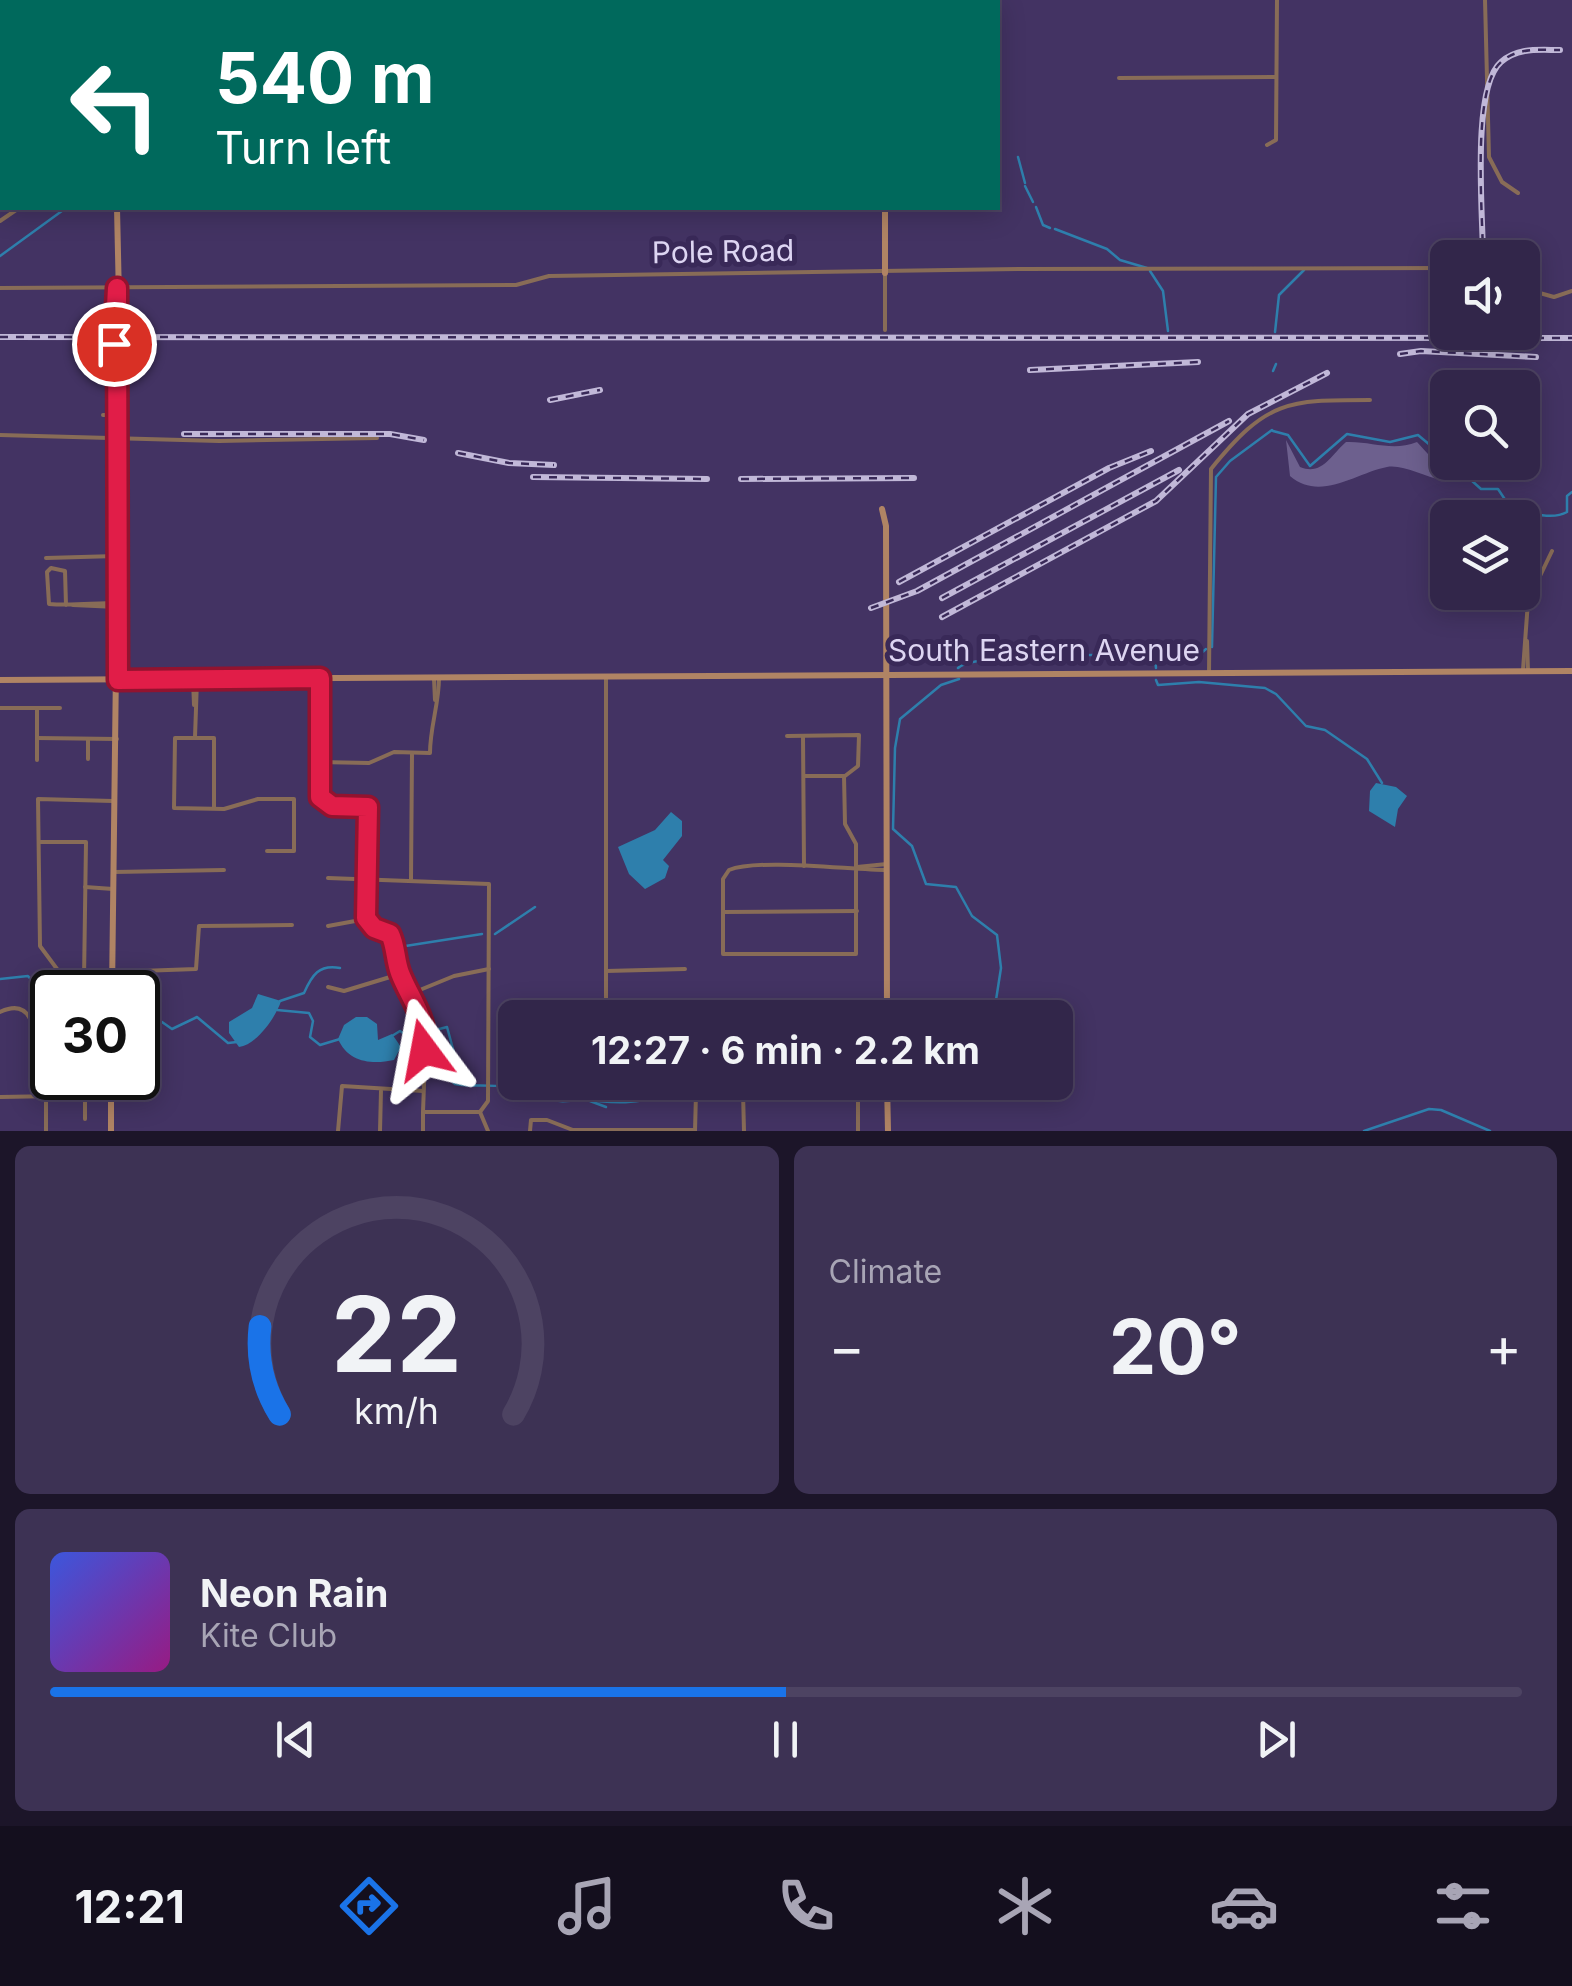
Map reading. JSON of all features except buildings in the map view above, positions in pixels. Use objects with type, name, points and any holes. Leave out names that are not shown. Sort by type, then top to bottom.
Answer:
[{"type":"main road","points":[[112,970],[118,680],[114,320],[117,210]]},
{"type":"main road","points":[[884,210],[885,273]]},
{"type":"main road","points":[[882,509],[886,526],[887,1000]]},
{"type":"main road","name":"South Eastern Avenue","points":[[0,680],[1570,673]]},
{"type":"main road","points":[[110,1100],[111,1131]]},
{"type":"main road","points":[[888,1100],[888,1131]]},
{"type":"street","points":[[1266,145],[1276,140],[1276,0]]},
{"type":"street","points":[[1485,0],[1488,157],[1502,182],[1518,193]]},
{"type":"street","points":[[1120,78],[1276,77]]},
{"type":"street","name":"Pole Road","points":[[0,288],[516,285],[554,276],[1430,268]]},
{"type":"street","points":[[885,273],[885,330]]},
{"type":"street","points":[[1540,293],[1554,297],[1571,291]]},
{"type":"street","points":[[1209,674],[1211,468],[1278,407],[1304,400],[1370,400]]},
{"type":"street","points":[[103,414],[117,415]]},
{"type":"street","points":[[0,435],[219,441],[378,438]]},
{"type":"street","points":[[1526,673],[1531,590],[1552,551]]},
{"type":"street","points":[[46,558],[117,556]]},
{"type":"street","points":[[66,605],[66,571],[50,568],[47,602],[66,605],[117,605]]},
{"type":"street","points":[[606,676],[606,1000]]},
{"type":"street","points":[[319,762],[369,763],[394,752],[430,753],[437,677]]},
{"type":"street","points":[[320,678],[318,791],[324,802],[332,806],[368,807],[366,918],[374,928],[390,934],[400,974],[426,1030],[423,1131]]},
{"type":"street","points":[[195,680],[195,737]]},
{"type":"street","points":[[0,708],[60,708]]},
{"type":"street","points":[[37,708],[37,760]]},
{"type":"street","points":[[787,736],[859,735],[858,766],[844,776],[804,776]]},
{"type":"street","points":[[803,736],[804,867]]},
{"type":"street","points":[[37,738],[116,739]]},
{"type":"street","points":[[88,738],[88,759]]},
{"type":"street","points":[[214,808],[214,738],[175,738],[174,808],[214,808],[236,807],[258,799],[294,799],[294,851],[267,851]]},
{"type":"street","points":[[411,880],[412,753]]},
{"type":"street","points":[[844,776],[844,824],[856,842],[856,868],[856,911],[856,954],[723,954],[723,879],[736,867],[856,868],[887,867]]},
{"type":"street","points":[[55,970],[39,943],[38,799],[115,801]]},
{"type":"street","points":[[38,842],[86,842],[84,970]]},
{"type":"street","points":[[114,872],[224,870]]},
{"type":"street","points":[[328,878],[490,884],[488,1101],[480,1112]]},
{"type":"street","points":[[85,887],[113,887]]},
{"type":"street","points":[[723,912],[856,911]]},
{"type":"street","points":[[328,926],[366,918]]},
{"type":"street","points":[[160,970],[196,969],[199,926],[292,925]]},
{"type":"street","points":[[410,994],[454,976],[489,969]]},
{"type":"street","points":[[606,971],[685,969]]},
{"type":"street","points":[[328,987],[344,991],[400,974]]},
{"type":"street","points":[[0,1012],[16,1008],[30,1018]]},
{"type":"street","points":[[338,1131],[342,1086],[423,1091]]},
{"type":"street","points":[[380,1090],[380,1131]]},
{"type":"street","points":[[0,1097],[30,1097]]},
{"type":"street","points":[[46,1100],[46,1131]]},
{"type":"street","points":[[85,1100],[85,1119]]},
{"type":"street","points":[[530,1131],[531,1120],[538,1119],[573,1131],[695,1130],[696,1100]]},
{"type":"street","points":[[743,1100],[744,1131]]},
{"type":"street","points":[[858,1100],[858,1131]]},
{"type":"street","points":[[424,1112],[480,1112]]},
{"type":"street","points":[[480,1112],[488,1131]]},
{"type":"shaded area","points":[[1286,440],[1300,467],[1308,469],[1320,467],[1346,442],[1390,446],[1417,442],[1430,456],[1430,476],[1387,467],[1338,484],[1313,486],[1290,476]]},
{"type":"water","points":[[1376,783],[1396,787],[1407,796],[1398,809],[1395,827],[1369,811],[1370,791]]},
{"type":"water","points":[[671,812],[682,821],[682,836],[663,860],[669,866],[665,878],[645,889],[629,874],[618,847],[655,830]]},
{"type":"water","points":[[258,994],[281,1001],[259,1035],[239,1047],[229,1033],[229,1022],[252,1008]]},
{"type":"water","points":[[356,1017],[367,1017],[377,1024],[378,1040],[392,1034],[401,1047],[394,1060],[361,1060],[342,1047],[338,1039],[344,1025]]},
{"type":"water","points":[[583,1100],[648,1100],[634,1103]]},
{"type":"waterway","points":[[1018,157],[1025,183]]},
{"type":"waterway","points":[[1025,186],[1033,202]]},
{"type":"waterway","points":[[1036,207],[1043,225],[1050,228]]},
{"type":"waterway","points":[[0,256],[63,210]]},
{"type":"waterway","points":[[1055,229],[1107,249],[1120,260],[1147,268]]},
{"type":"waterway","points":[[1275,332],[1279,295],[1304,270]]},
{"type":"waterway","points":[[1150,271],[1163,291],[1168,331]]},
{"type":"waterway","points":[[1273,371],[1276,364]]},
{"type":"waterway","points":[[1212,647],[1216,477],[1230,461],[1272,430]]},
{"type":"waterway","points":[[1273,431],[1288,435],[1310,466],[1347,434],[1390,442],[1418,435],[1430,445]]},
{"type":"waterway","points":[[1471,480],[1481,489],[1498,489],[1510,507],[1546,516],[1567,512],[1567,496],[1572,492]]},
{"type":"waterway","points":[[958,668],[972,662],[1033,656],[1196,658],[1206,649]]},
{"type":"waterway","points":[[1155,659],[1156,668]]},
{"type":"waterway","points":[[959,679],[941,685],[900,719],[895,748],[893,829],[912,846],[926,884],[956,887],[972,916],[997,935],[1001,968],[996,1000]]},
{"type":"waterway","points":[[1156,680],[1158,685],[1199,682],[1265,688],[1276,694],[1306,726],[1325,730],[1367,759],[1382,783]]},
{"type":"waterway","points":[[495,934],[535,907]]},
{"type":"waterway","points":[[399,947],[482,934]]},
{"type":"waterway","points":[[280,1001],[304,993],[321,969],[340,968]]},
{"type":"waterway","points":[[0,979],[30,978]]},
{"type":"waterway","points":[[277,1010],[309,1013],[313,1021],[310,1037],[320,1045],[340,1039]]},
{"type":"waterway","points":[[160,1022],[172,1029],[197,1017],[228,1043],[237,1042]]},
{"type":"waterway","points":[[392,1036],[400,1031],[418,1042],[428,1032],[447,1027],[456,1060],[451,1080],[455,1084],[498,1087]]},
{"type":"waterway","points":[[554,1100],[573,1100]]},
{"type":"waterway","points":[[590,1101],[606,1107]]},
{"type":"waterway","points":[[1364,1131],[1429,1109],[1441,1110],[1490,1131]]},
{"type":"railway","points":[[1483,240],[1482,124],[1492,76],[1501,62],[1514,54],[1560,50]]},
{"type":"railway","points":[[0,337],[1572,338]]},
{"type":"railway","points":[[1400,354],[1421,351],[1536,357]]},
{"type":"railway","points":[[1030,370],[1198,362]]},
{"type":"railway","points":[[942,617],[1156,501],[1248,414],[1327,373]]},
{"type":"railway","points":[[550,400],[600,390]]},
{"type":"railway","points":[[871,608],[917,591],[1229,421]]},
{"type":"railway","points":[[184,434],[390,434],[424,440]]},
{"type":"railway","points":[[899,582],[1109,468],[1151,451]]},
{"type":"railway","points":[[458,453],[509,463],[554,465]]},
{"type":"railway","points":[[942,598],[1179,470]]},
{"type":"railway","points":[[533,477],[707,479]]},
{"type":"railway","points":[[741,479],[914,478]]},
{"type":"route","points":[[114,344],[117,288],[118,680],[320,678],[318,791],[324,802],[332,806],[368,807],[366,918],[394,941],[397,966],[426,1030],[424,1050]]}]
